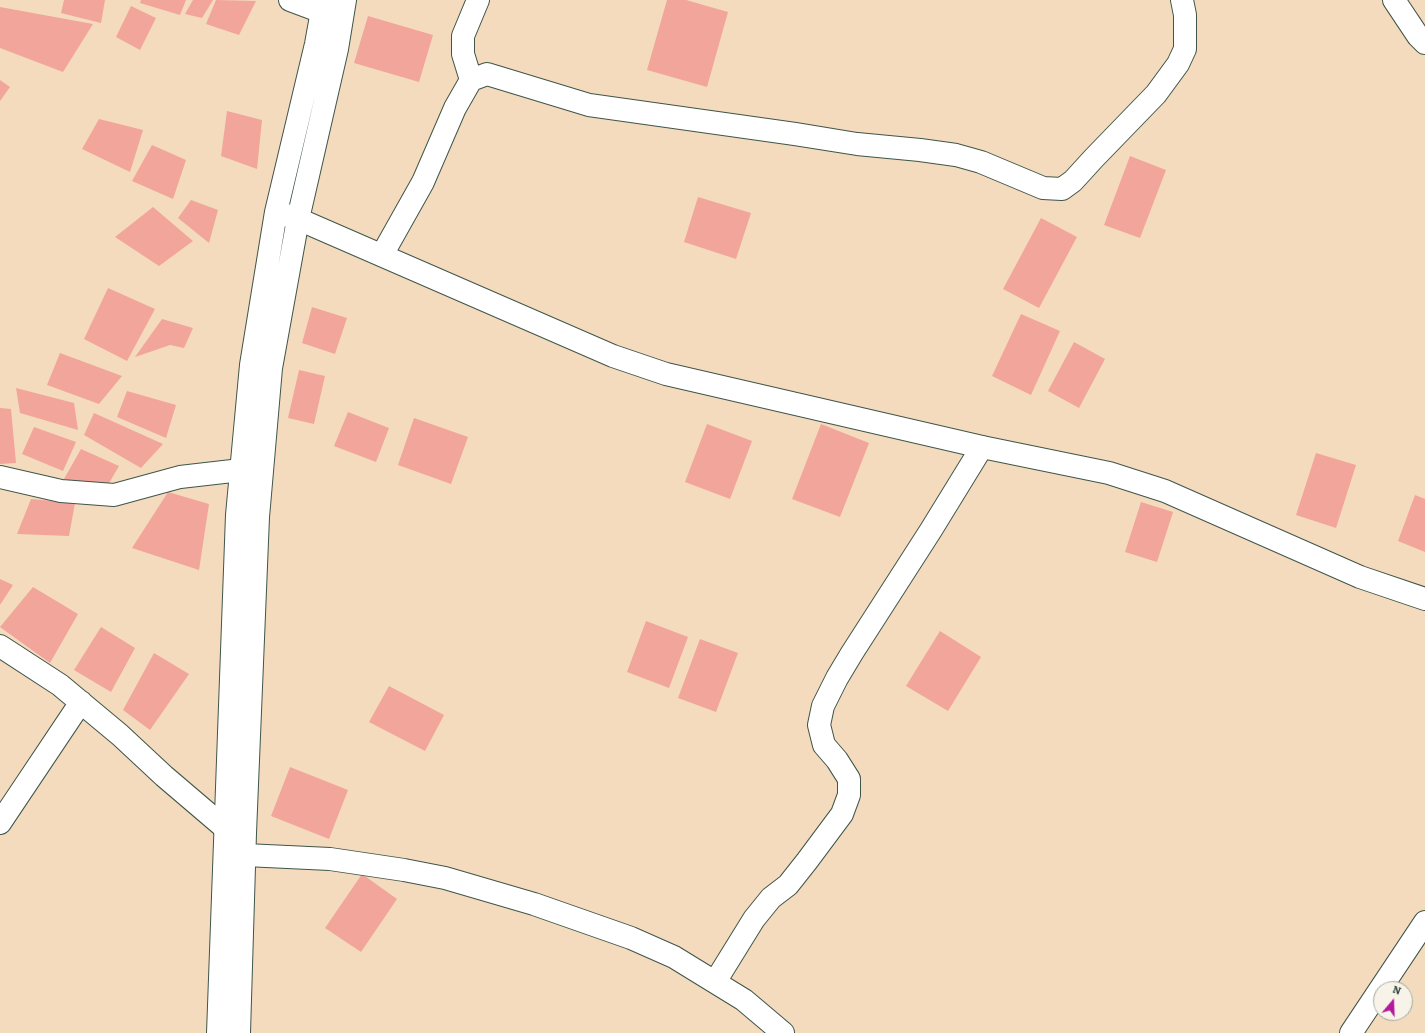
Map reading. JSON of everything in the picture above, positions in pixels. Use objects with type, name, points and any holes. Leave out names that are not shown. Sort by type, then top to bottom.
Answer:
[{"type":"street","points":[[218,1033],[237,515],[251,365],[276,212],[316,44],[323,6],[290,0]]},
{"type":"street","points":[[239,1033],[258,517],[271,368],[298,219],[337,49],[345,0]]},
{"type":"street","points":[[471,80],[463,54],[463,36],[478,0]]},
{"type":"street","points":[[382,255],[423,182],[454,108],[471,80],[487,74],[589,105],[857,144],[956,155],[981,162],[1043,188],[1062,189],[1073,182],[1156,94],[1178,64],[1184,49],[1185,15],[1182,0]]},
{"type":"street","points":[[1394,0],[1418,36],[1425,43]]},
{"type":"street","points":[[276,212],[298,219],[613,356],[666,374],[982,447],[1109,473],[1166,492],[1360,577],[1425,599]]},
{"type":"street","points":[[715,982],[754,919],[771,898],[788,885],[842,814],[849,796],[849,780],[837,760],[824,745],[819,725],[823,706],[837,678],[982,447]]},
{"type":"street","points":[[0,478],[61,491],[114,495],[180,477],[241,470]]},
{"type":"street","points":[[0,646],[60,685],[120,735],[164,776],[225,828]]},
{"type":"street","points":[[0,823],[81,702]]},
{"type":"street","points":[[245,855],[330,860],[445,878],[534,904],[631,938],[674,957],[744,1000],[783,1033]]},
{"type":"street","points":[[1351,1033],[1425,922]]},
{"type":"building","points":[[64,0],[105,0],[101,23],[61,13]]},
{"type":"building","points":[[141,0],[186,0],[180,15],[140,3]]},
{"type":"building","points":[[193,0],[213,0],[202,18],[185,14]]},
{"type":"building","points":[[216,0],[256,1],[239,35],[206,24]]},
{"type":"building","points":[[667,0],[686,0],[728,12],[707,87],[647,70]]},
{"type":"building","points":[[131,6],[156,18],[140,50],[116,37]]},
{"type":"building","points":[[0,7],[93,24],[63,72],[0,48]]},
{"type":"building","points":[[368,16],[433,35],[419,82],[354,63]]},
{"type":"building","points":[[0,80],[10,87],[0,101]]},
{"type":"building","points":[[227,111],[262,120],[257,169],[221,156]]},
{"type":"building","points":[[99,119],[143,130],[130,172],[82,149]]},
{"type":"building","points":[[152,145],[186,160],[173,199],[132,181]]},
{"type":"building","points":[[1130,156],[1166,170],[1140,238],[1104,225]]},
{"type":"building","points":[[698,197],[751,213],[736,259],[684,242]]},
{"type":"building","points":[[191,200],[218,210],[209,243],[178,218]]},
{"type":"building","points":[[153,207],[193,241],[159,266],[115,237]]},
{"type":"building","points":[[1041,218],[1077,237],[1039,308],[1003,289]]},
{"type":"building","points":[[108,288],[155,309],[127,361],[84,339]]},
{"type":"building","points":[[312,307],[347,318],[335,354],[302,343]]},
{"type":"building","points":[[1021,314],[1060,331],[1031,395],[992,376]]},
{"type":"building","points":[[162,319],[193,328],[184,348],[170,345],[135,357]]},
{"type":"building","points":[[1074,342],[1105,359],[1079,408],[1048,391]]},
{"type":"building","points":[[60,353],[122,376],[99,404],[47,385]]},
{"type":"building","points":[[299,370],[325,376],[314,424],[288,418]]},
{"type":"building","points":[[16,388],[74,403],[78,430],[20,413]]},
{"type":"building","points":[[127,391],[176,405],[166,438],[117,417]]},
{"type":"building","points":[[0,408],[11,409],[16,463],[0,464]]},
{"type":"building","points":[[348,412],[389,428],[376,462],[334,446]]},
{"type":"building","points":[[94,413],[163,444],[141,468],[84,435]]},
{"type":"building","points":[[414,418],[468,437],[451,484],[398,465]]},
{"type":"building","points":[[707,424],[752,441],[730,499],[685,482]]},
{"type":"building","points":[[821,424],[869,443],[840,517],[792,499]]},
{"type":"building","points":[[34,427],[76,442],[63,471],[22,454]]},
{"type":"building","points":[[81,449],[119,466],[105,490],[64,479]]},
{"type":"building","points":[[1316,453],[1356,465],[1336,528],[1296,515]]},
{"type":"building","points":[[168,492],[209,504],[199,570],[132,548]]},
{"type":"building","points":[[1415,495],[1425,499],[1425,552],[1398,541]]},
{"type":"building","points":[[31,499],[75,503],[69,536],[17,534]]},
{"type":"building","points":[[1141,502],[1173,512],[1157,562],[1125,552]]},
{"type":"building","points":[[0,579],[13,585],[0,605]]},
{"type":"building","points":[[33,587],[78,614],[50,663],[0,627]]},
{"type":"building","points":[[646,621],[688,637],[669,688],[627,672]]},
{"type":"building","points":[[101,627],[135,648],[111,692],[74,670]]},
{"type":"building","points":[[940,631],[981,657],[948,711],[906,686]]},
{"type":"building","points":[[700,639],[738,653],[716,712],[678,698]]},
{"type":"building","points":[[154,653],[189,674],[150,730],[123,710]]},
{"type":"building","points":[[389,686],[444,715],[425,751],[369,722]]},
{"type":"building","points":[[290,767],[348,790],[329,839],[271,816]]},
{"type":"building","points":[[362,874],[397,899],[361,952],[325,928]]}]
